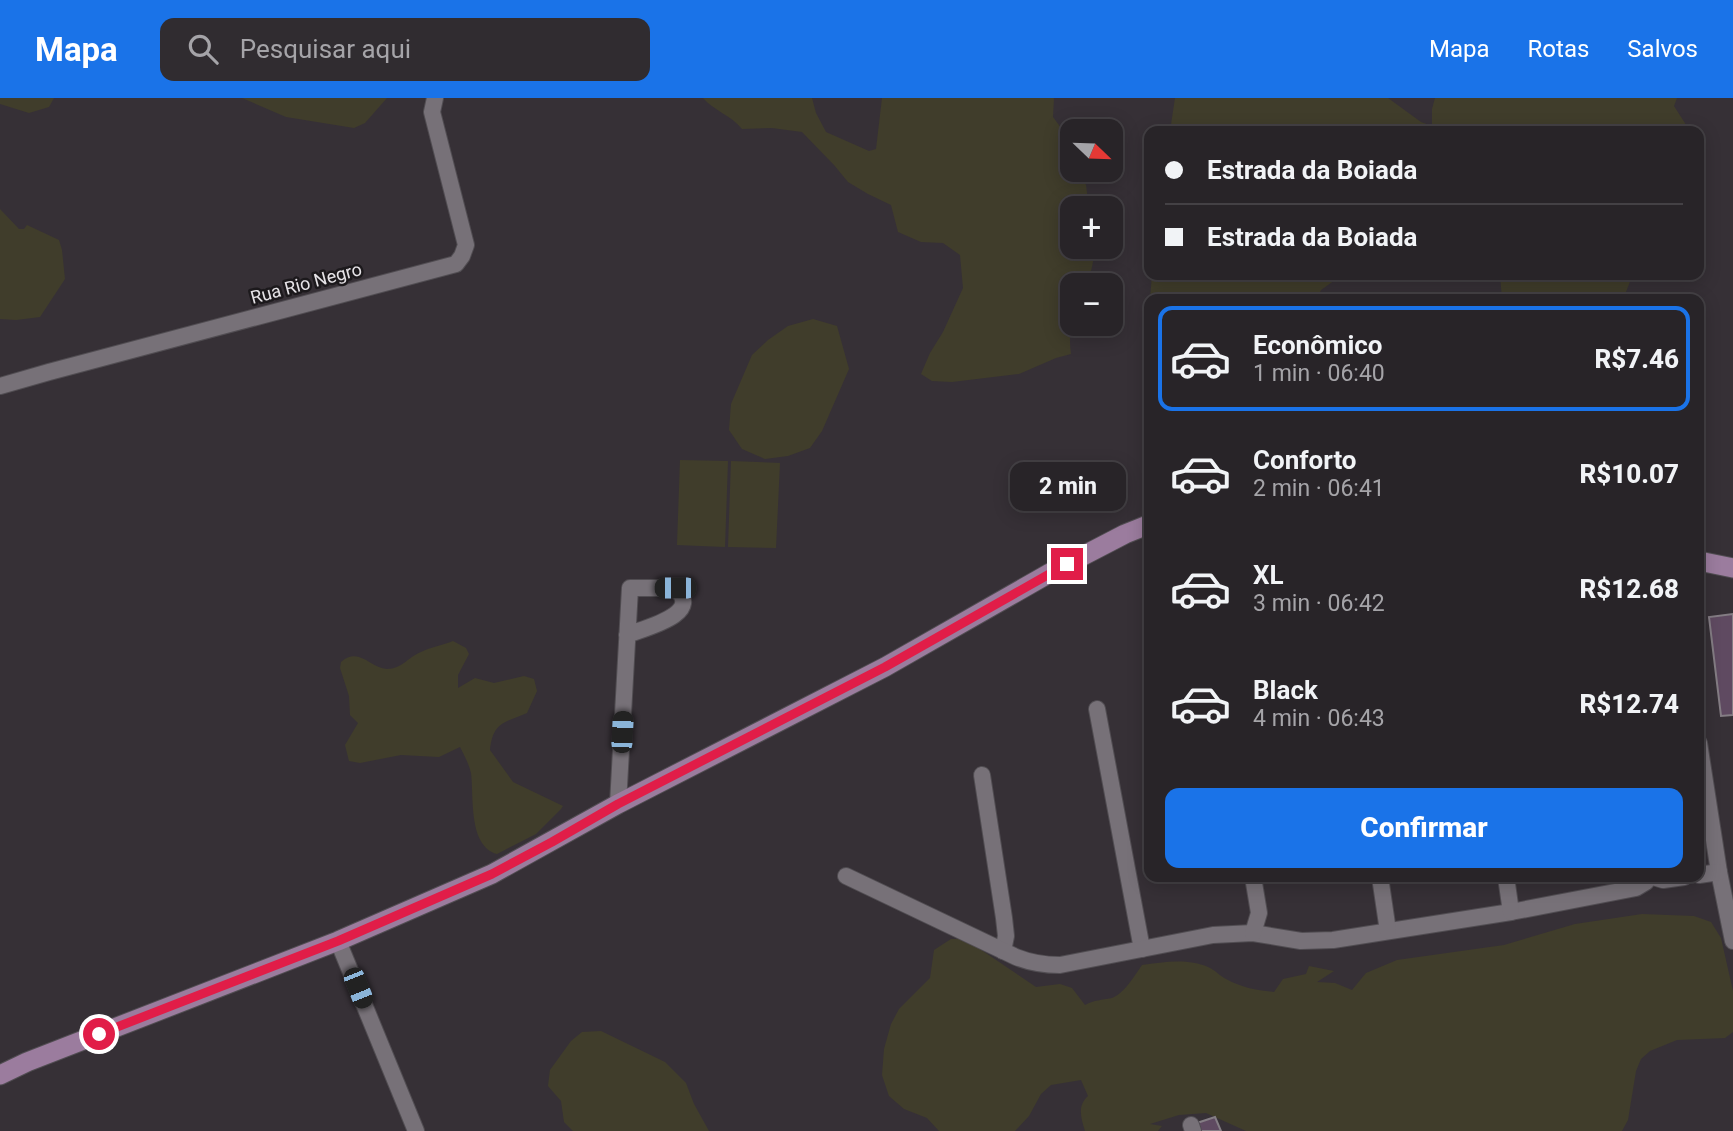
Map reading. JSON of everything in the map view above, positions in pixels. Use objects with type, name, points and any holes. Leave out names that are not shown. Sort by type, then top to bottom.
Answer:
[{"type":"main road","points":[[0,1075],[27,1062],[338,941],[492,874],[618,804],[885,667],[1092,551],[1144,526]]},
{"type":"main road","points":[[1704,562],[1733,568]]},
{"type":"street","name":"Rua Rio Negro","points":[[0,386],[456,264],[466,245],[432,112],[435,98]]},
{"type":"street","points":[[618,804],[628,635]]},
{"type":"street","points":[[1097,709],[1142,949]]},
{"type":"street","points":[[982,775],[1004,918],[1006,936],[1003,951]]},
{"type":"street","points":[[1704,811],[1707,852],[1719,872],[1733,941]]},
{"type":"street","points":[[1704,874],[1719,872]]},
{"type":"street","points":[[846,876],[1028,962],[1050,965],[1213,935],[1253,933],[1285,939],[1333,940],[1511,912],[1636,888],[1646,882]]},
{"type":"street","points":[[1253,933],[1259,913],[1255,882]]},
{"type":"street","points":[[1381,882],[1388,931]]},
{"type":"street","points":[[1507,882],[1511,912]]},
{"type":"street","points":[[338,941],[416,1131]]},
{"type":"shaded area","points":[[0,98],[54,98],[49,107],[29,113],[0,104]]},
{"type":"shaded area","points":[[242,98],[387,98],[365,123],[354,128],[286,117]]},
{"type":"shaded area","points":[[703,98],[812,98],[826,132],[869,151],[876,149],[882,98],[1054,98],[1053,117],[1060,126],[1060,182],[1085,182],[1087,196],[1060,196],[1060,259],[1092,259],[1090,273],[1060,273],[1060,336],[1070,336],[1071,354],[1019,374],[952,382],[932,381],[921,374],[963,288],[960,255],[943,243],[921,242],[898,232],[891,205],[848,182],[802,132],[772,128],[742,129]]},
{"type":"shaded area","points":[[1175,98],[1388,98],[1421,122],[1432,126],[1171,126]]},
{"type":"shaded area","points":[[1435,98],[1677,98],[1674,106],[1687,126],[1432,126]]},
{"type":"shaded area","points":[[0,209],[19,229],[24,229],[27,225],[59,240],[65,279],[40,317],[0,319]]},
{"type":"shaded area","points":[[1152,280],[1335,280],[1319,294],[1150,294]]},
{"type":"shaded area","points":[[1500,280],[1631,280],[1627,294],[1502,294]]},
{"type":"shaded area","points":[[813,319],[837,326],[849,369],[822,431],[810,448],[788,456],[765,459],[742,449],[729,430],[731,404],[752,355],[788,326]]},
{"type":"shaded area","points":[[680,460],[728,461],[725,547],[677,545]]},
{"type":"shaded area","points":[[731,461],[780,463],[776,548],[728,547]]},
{"type":"shaded area","points":[[453,641],[466,648],[469,654],[458,675],[458,688],[475,678],[494,683],[524,676],[534,679],[537,691],[527,713],[497,729],[490,750],[513,782],[563,806],[536,834],[497,854],[481,841],[477,831],[471,773],[460,747],[439,757],[401,755],[360,763],[349,761],[345,745],[358,723],[350,715],[349,696],[340,668],[341,662],[353,656],[387,669],[401,665],[425,650]]},
{"type":"shaded area","points":[[1642,914],[1694,916],[1711,922],[1721,938],[1733,991],[1733,1032],[1725,1038],[1677,1040],[1650,1051],[1641,1059],[1636,1071],[1628,1120],[1622,1131],[1246,1131],[1206,1113],[1179,1115],[1150,1124],[1162,1126],[1158,1131],[1085,1131],[1081,1108],[1088,1096],[1081,1080],[1051,1085],[1041,1094],[1029,1116],[1015,1131],[939,1131],[927,1118],[904,1109],[889,1096],[882,1075],[884,1049],[891,1024],[899,1009],[930,978],[934,950],[951,939],[965,939],[1036,987],[1060,984],[1072,988],[1085,1005],[1121,993],[1142,965],[1192,962],[1208,967],[1238,985],[1274,992],[1283,979],[1306,974],[1309,966],[1334,971],[1317,982],[1335,983],[1352,990],[1366,973],[1397,960],[1504,945],[1575,924]]},
{"type":"shaded area","points":[[601,1031],[665,1062],[686,1083],[709,1131],[573,1131],[564,1122],[561,1101],[548,1086],[550,1070],[571,1041],[582,1032]]},
{"type":"building","points":[[1733,614],[1733,715],[1721,716],[1709,617]]},
{"type":"building","points":[[1215,1117],[1221,1131],[1193,1131],[1191,1125]]},
{"type":"route","points":[[99,1034],[338,941],[492,874],[618,804],[885,667],[1067,564]]}]
